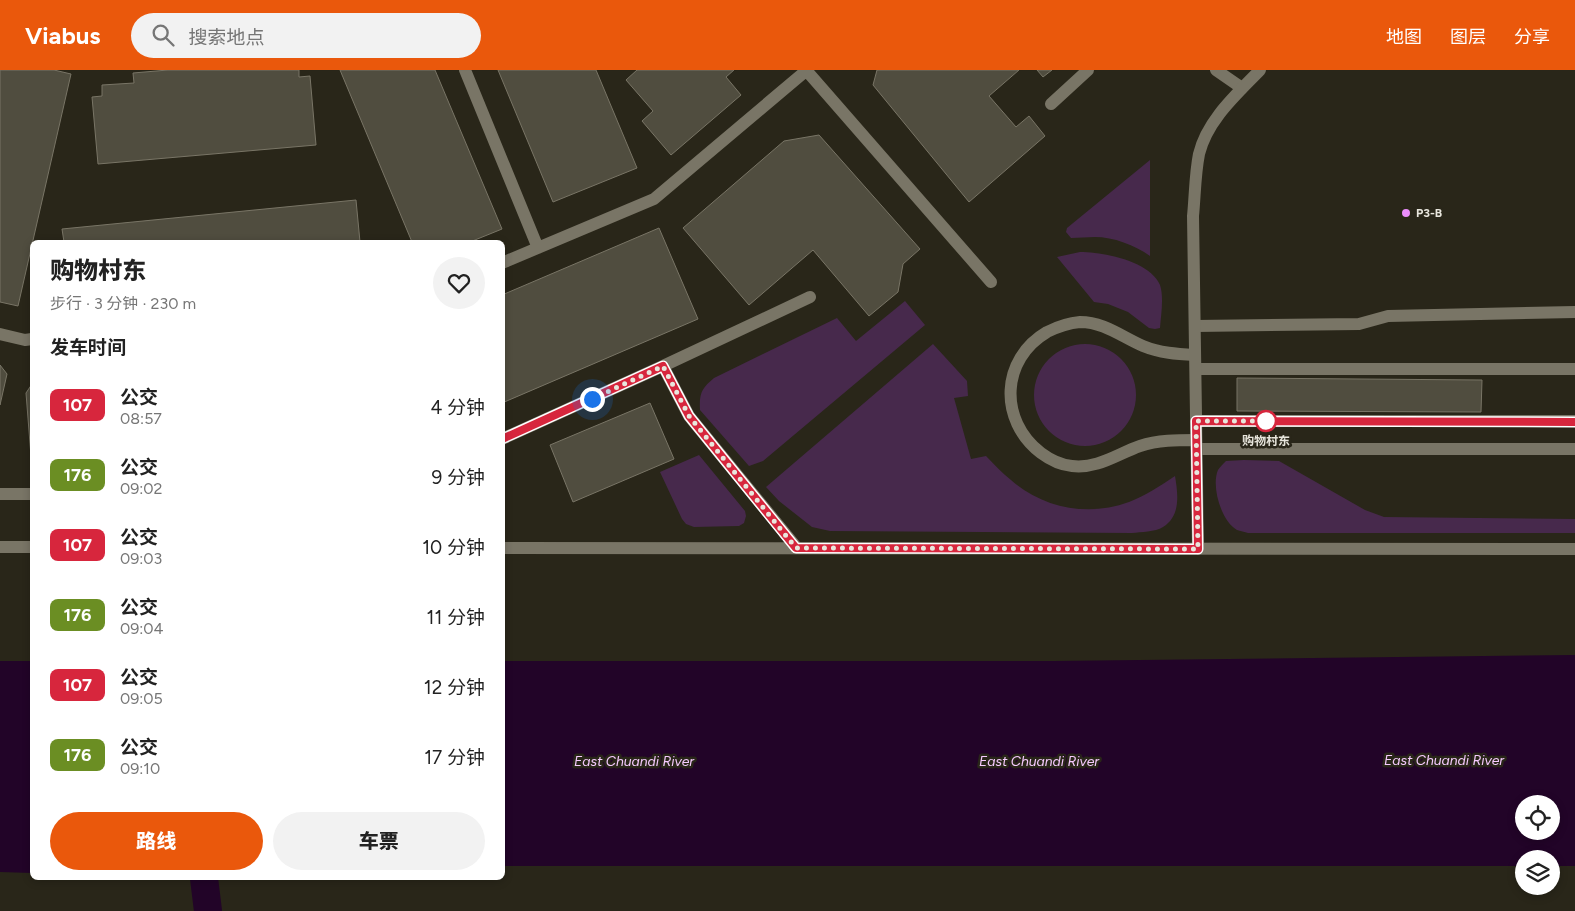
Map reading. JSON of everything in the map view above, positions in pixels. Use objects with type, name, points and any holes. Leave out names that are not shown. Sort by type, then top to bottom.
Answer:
[{"type":"street","points":[[465,70],[538,248]]},
{"type":"street","points":[[505,262],[654,200],[807,70],[991,282]]},
{"type":"street","points":[[1051,104],[1088,70]]},
{"type":"street","points":[[1216,70],[1242,88]]},
{"type":"street","points":[[1198,549],[1193,216],[1199,153],[1207,133],[1225,107],[1260,70]]},
{"type":"street","points":[[505,438],[810,297]]},
{"type":"street","points":[[1195,326],[1359,324],[1388,316],[1575,312]]},
{"type":"street","points":[[1195,355],[1167,354],[1143,346],[1103,326],[1080,322],[1057,327],[1037,339],[1021,356],[1012,377],[1010,400],[1016,423],[1029,444],[1048,458],[1071,466],[1096,465],[1140,446],[1166,440],[1196,444],[1575,449]]},
{"type":"street","points":[[0,334],[25,340],[30,339]]},
{"type":"street","points":[[663,366],[689,416],[796,548]]},
{"type":"street","points":[[1196,369],[1575,369]]},
{"type":"street","points":[[1196,421],[1575,422]]},
{"type":"street","points":[[0,494],[30,494]]},
{"type":"street","points":[[0,547],[30,547]]},
{"type":"street","points":[[505,548],[1575,549]]},
{"type":"shaded area","points":[[1150,160],[1150,256],[1131,245],[1109,238],[1071,238],[1066,232],[1067,228]]},
{"type":"shaded area","points":[[1080,252],[1113,256],[1125,260],[1147,270],[1155,277],[1160,285],[1162,295],[1160,328],[1149,328],[1128,312],[1108,304],[1094,302],[1057,257]]},
{"type":"shaded area","points":[[905,301],[925,325],[763,461],[749,466],[700,410],[702,391],[714,378],[837,318],[856,341]]},
{"type":"shaded area","points":[[933,344],[967,381],[968,396],[954,398],[971,459],[986,456],[1024,490],[1052,503],[1082,509],[1113,507],[1129,502],[1147,494],[1175,476],[1177,504],[1173,517],[1160,529],[1132,533],[830,531],[812,527],[779,501],[766,487]]},
{"type":"shaded area","points":[[1085,344],[1105,348],[1121,359],[1132,375],[1136,395],[1132,415],[1121,431],[1105,442],[1085,446],[1065,442],[1049,431],[1038,415],[1034,395],[1038,375],[1049,359],[1065,348]]},
{"type":"shaded area","points":[[699,455],[745,511],[744,523],[739,526],[694,527],[686,524],[682,519],[660,472]]},
{"type":"shaded area","points":[[1226,461],[1279,461],[1365,510],[1384,517],[1575,519],[1575,533],[1248,533],[1237,530],[1226,519],[1219,503],[1216,485],[1218,470]]},
{"type":"water","name":"East Chuandi River","points":[[1575,655],[1575,866],[1560,866],[1560,850],[1515,850],[1515,866],[505,866],[505,661],[1053,661]]},
{"type":"water","points":[[0,661],[30,661],[30,873],[0,872]]},
{"type":"building","points":[[0,70],[54,70],[71,74],[33,240],[30,240],[30,253],[18,306],[0,302]]},
{"type":"building","points":[[168,70],[299,70],[299,77],[310,76],[316,145],[98,164],[92,97],[102,96],[102,85],[134,83],[133,73]]},
{"type":"building","points":[[340,70],[435,70],[502,229],[475,240],[411,240]]},
{"type":"building","points":[[498,70],[596,70],[637,168],[553,202]]},
{"type":"building","points":[[637,70],[734,70],[726,77],[741,95],[671,155],[642,121],[653,111],[626,80]]},
{"type":"building","points":[[877,70],[1019,70],[989,96],[1016,127],[1029,116],[1045,136],[969,202],[873,85]]},
{"type":"building","points":[[1037,70],[1052,70],[1043,77]]},
{"type":"building","points":[[819,135],[920,249],[903,264],[898,292],[869,316],[813,250],[749,305],[683,228],[784,141]]},
{"type":"building","points":[[356,200],[360,240],[64,240],[62,229]]},
{"type":"building","points":[[659,228],[698,319],[505,402],[505,294]]},
{"type":"building","points":[[0,365],[7,374],[0,405]]},
{"type":"building","points":[[1237,378],[1482,380],[1481,412],[1237,411]]},
{"type":"building","points":[[30,387],[30,444],[26,393]]},
{"type":"building","points":[[650,403],[674,459],[573,502],[550,445]]},
{"type":"waterway","points":[[204,880],[208,911]]},
{"type":"bus line","name":"107","points":[[505,438],[663,366],[689,416],[796,548],[1198,549],[1196,421],[1575,422]]},
{"type":"place","name":"P3-B","points":[[1406,213]]},
{"type":"place","name":"购物村东","points":[[1266,421]]},
{"type":"route","points":[[592,399],[663,366],[689,416],[796,548],[1198,549],[1196,421],[1266,421]]}]
